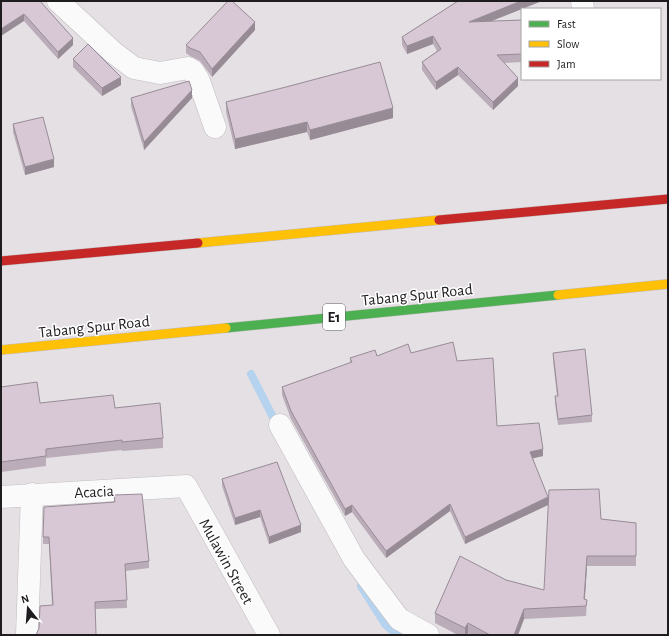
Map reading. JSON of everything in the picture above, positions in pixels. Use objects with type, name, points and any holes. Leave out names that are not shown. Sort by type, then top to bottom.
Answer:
[{"type":"highway","points":[[1,261],[668,199]]},
{"type":"highway","name":"Tabang Spur Road","points":[[1,350],[668,284]]},
{"type":"street","points":[[58,1],[114,53],[134,68],[160,73],[188,68],[193,71],[216,127]]},
{"type":"street","points":[[280,425],[354,559],[399,619],[428,635]]},
{"type":"street","name":"Acacia","points":[[1,497],[186,486]]},
{"type":"street","name":"Mulawin Street","points":[[186,486],[269,635]]},
{"type":"street","points":[[27,635],[32,494]]},
{"type":"building","points":[[1,1],[40,1],[73,38],[58,52],[24,14],[1,29]]},
{"type":"building","points":[[228,1],[232,1],[255,22],[212,69],[200,52],[186,45]]},
{"type":"building","points":[[458,1],[521,1],[469,22],[521,20],[521,54],[497,55],[518,78],[493,102],[458,67],[436,82],[422,62],[441,49],[433,36],[407,46],[402,37]]},
{"type":"building","points":[[88,44],[121,77],[102,88],[73,59]]},
{"type":"building","points":[[380,62],[393,108],[310,130],[307,122],[235,139],[226,102]]},
{"type":"building","points":[[189,81],[192,90],[144,142],[131,98]]},
{"type":"building","points":[[43,117],[54,159],[25,167],[13,124]]},
{"type":"building","points":[[453,342],[457,361],[493,358],[497,426],[539,423],[543,449],[530,452],[548,497],[465,537],[450,504],[386,551],[352,505],[345,509],[291,411],[282,387],[352,362],[350,358],[375,350],[377,356],[408,344],[411,353]]},
{"type":"building","points":[[585,349],[592,415],[558,419],[555,396],[558,396],[553,353]]},
{"type":"building","points":[[37,382],[40,403],[113,395],[115,408],[160,403],[163,438],[122,442],[122,440],[46,449],[46,456],[1,462],[1,387]]},
{"type":"building","points":[[277,462],[301,525],[269,537],[260,510],[235,518],[222,479]]},
{"type":"building","points":[[599,489],[601,519],[636,523],[636,556],[587,556],[584,599],[587,600],[586,606],[524,609],[514,635],[490,635],[468,623],[465,628],[435,613],[460,556],[506,580],[544,590],[549,490]]},
{"type":"building","points":[[142,494],[149,561],[125,564],[127,600],[95,602],[96,635],[36,635],[39,628],[40,606],[53,605],[49,537],[43,537],[44,507],[115,502],[114,495]]},
{"type":"waterway","points":[[251,374],[278,427]]},
{"type":"waterway","points":[[361,586],[385,624],[397,635]]},
{"type":"traffic: fast","points":[[226,328],[558,295]]},
{"type":"traffic: slow","points":[[198,243],[439,220]]},
{"type":"traffic: slow","points":[[558,295],[668,284]]},
{"type":"traffic: slow","points":[[1,350],[226,328]]},
{"type":"traffic: jam","points":[[439,220],[668,199]]},
{"type":"traffic: jam","points":[[1,261],[198,243]]}]
